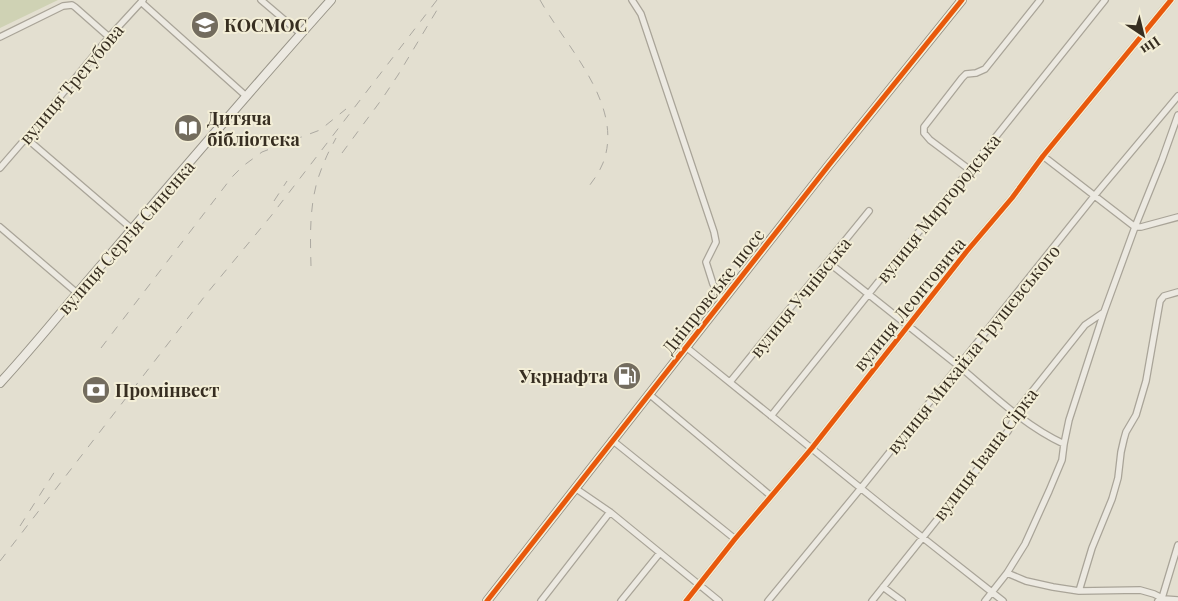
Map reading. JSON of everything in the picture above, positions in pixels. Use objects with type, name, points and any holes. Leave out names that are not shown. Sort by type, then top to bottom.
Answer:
[{"type":"street","points":[[261,0],[301,34]]},
{"type":"street","name":"вулиця Сергія Синенка","points":[[0,383],[26,355],[246,96],[331,0]]},
{"type":"street","points":[[632,0],[641,14],[714,232],[716,242],[706,262],[713,284],[722,301]]},
{"type":"street","name":"Дніпровське шосе","points":[[487,601],[829,165],[962,0]]},
{"type":"street","points":[[970,170],[930,140],[925,134],[924,128],[962,78],[966,74],[981,71],[991,62],[1040,0]]},
{"type":"street","name":"вулиця Миргородська","points":[[771,416],[1105,0]]},
{"type":"street","name":"вулиця Леонтовича","points":[[686,601],[735,539],[812,448],[1012,198],[1043,156],[1171,0]]},
{"type":"street","points":[[142,1],[246,96]]},
{"type":"street","name":"вулиця Трегубова","points":[[0,168],[108,37],[142,1]]},
{"type":"street","points":[[0,37],[68,5],[76,7],[108,37]]},
{"type":"street","name":"вулиця Михайла Грушевського","points":[[768,601],[1178,96]]},
{"type":"street","points":[[985,601],[1007,573],[1025,544],[1050,491],[1062,460],[1069,420],[1104,312],[1178,115]]},
{"type":"street","points":[[26,138],[132,229]]},
{"type":"street","points":[[1043,156],[1135,227],[1178,217]]},
{"type":"street","name":"вулиця Учнівська","points":[[730,382],[869,211]]},
{"type":"street","points":[[0,227],[77,293]]},
{"type":"street","points":[[828,262],[1015,413],[1052,439],[1064,444]]},
{"type":"street","points":[[1079,591],[1092,548],[1112,499],[1118,478],[1126,432],[1136,415],[1146,381],[1160,300],[1164,296],[1178,292]]},
{"type":"street","name":"вулиця Івана Сірка","points":[[872,601],[1008,431],[1015,413],[1085,325],[1104,312]]},
{"type":"street","points":[[686,347],[1003,601]]},
{"type":"street","points":[[649,394],[771,496]]},
{"type":"street","points":[[612,440],[735,539]]},
{"type":"street","points":[[576,488],[610,512],[659,554],[719,601]]},
{"type":"street","points":[[541,601],[610,512]]},
{"type":"street","points":[[1160,599],[1178,546]]},
{"type":"street","points":[[622,601],[659,554]]},
{"type":"street","points":[[1007,573],[1026,581],[1053,587],[1079,591],[1140,590],[1154,594],[1160,599],[1178,600]]},
{"type":"street","points":[[883,587],[902,601]]},
{"type":"green space","points":[[0,0],[58,0],[0,28]]},
{"type":"railway","points":[[0,561],[208,292],[271,216],[437,0]]},
{"type":"railway","points":[[540,0],[590,77],[600,98],[606,120],[608,141],[603,163],[596,177],[586,190]]},
{"type":"railway","points":[[342,153],[398,75],[440,5]]},
{"type":"railway","points":[[101,348],[232,177],[243,166],[262,152],[320,130],[346,109]]},
{"type":"railway","points":[[311,266],[313,201],[319,175],[336,138]]},
{"type":"railway","points":[[274,201],[287,181]]},
{"type":"railway","points":[[20,526],[57,468]]},
{"type":"cycle path","points":[[487,601],[829,165],[962,0]]},
{"type":"cycle path","points":[[686,601],[735,539],[812,448],[967,251],[1012,198],[1043,156],[1171,0]]},
{"type":"place","name":"КОСМОС","points":[[205,25]]},
{"type":"place","name":"Дитяча бібліотека","points":[[188,128]]},
{"type":"place","name":"Укрнафта","points":[[627,376]]},
{"type":"place","name":"Промінвест","points":[[96,390]]}]
